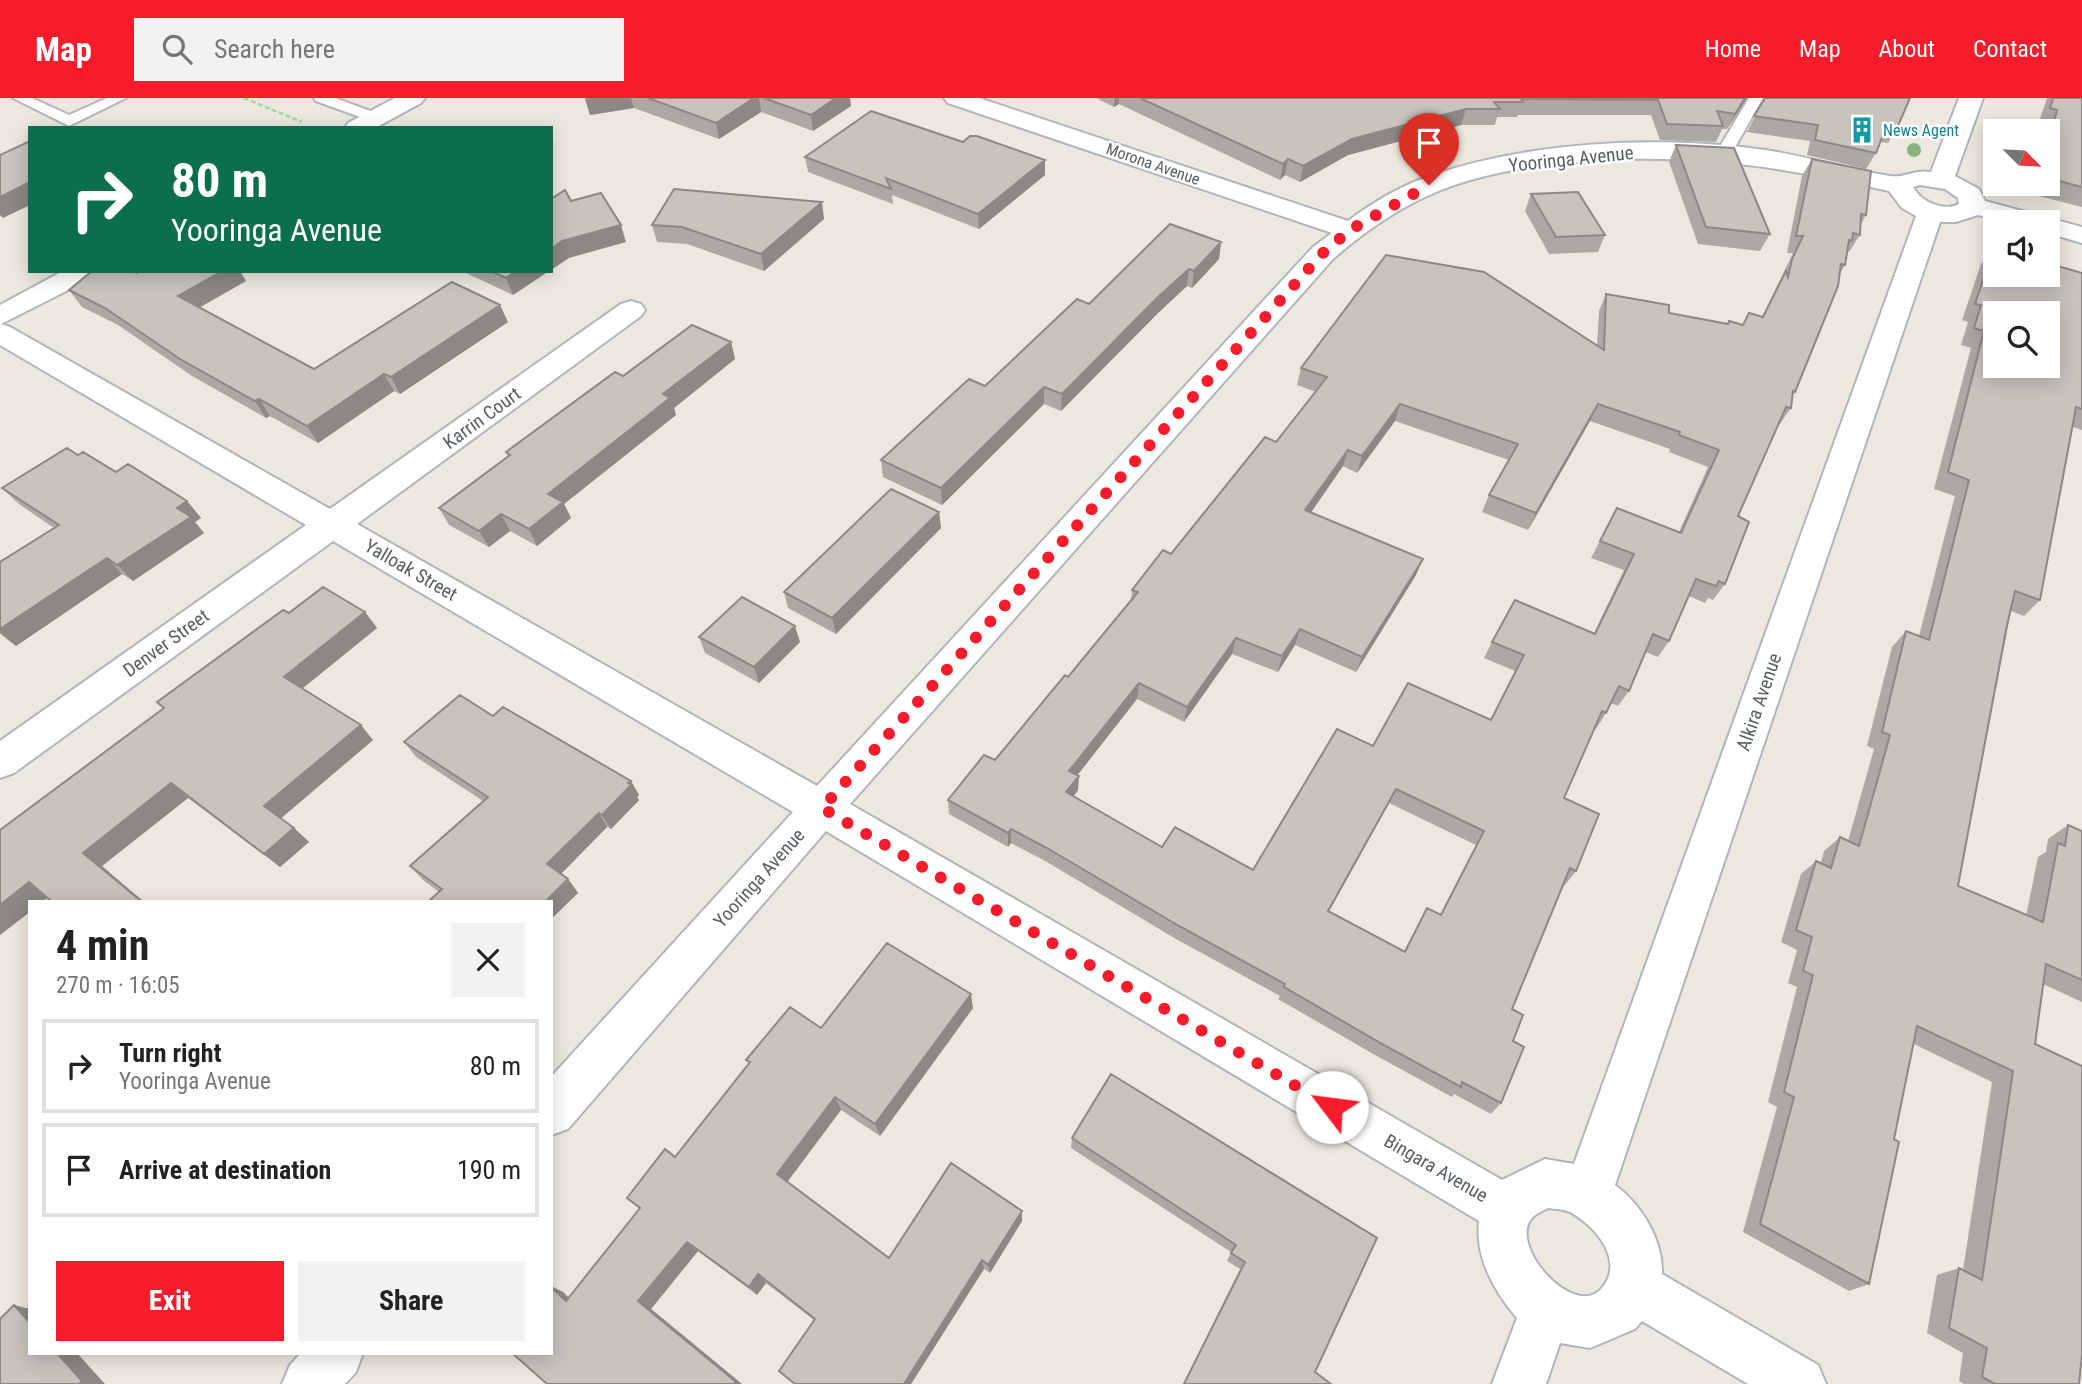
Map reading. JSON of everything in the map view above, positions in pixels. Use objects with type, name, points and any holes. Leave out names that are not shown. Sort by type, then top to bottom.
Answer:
[{"type":"street","points":[[366,123],[413,98]]},
{"type":"street","name":"Morona Avenue","points":[[956,98],[1350,230]]},
{"type":"street","name":"Alkira Avenue","points":[[1588,1193],[1971,98]]},
{"type":"street","name":"Yooringa Avenue","points":[[553,1110],[1323,253],[1350,230],[1429,185],[1496,166],[1564,155],[1635,151],[1724,153],[1822,167],[1900,186],[1903,182],[1919,177],[1936,195]]},
{"type":"street","points":[[1936,195],[1970,194],[1973,206],[1989,210]]},
{"type":"street","points":[[2060,229],[2082,235]]},
{"type":"street","points":[[0,316],[80,273]]},
{"type":"street","name":"Karrin Court","points":[[331,525],[631,310]]},
{"type":"street","name":"Yalloak Street","points":[[0,333],[822,808]]},
{"type":"street","name":"Denver Street","points":[[0,762],[331,525]]},
{"type":"street","name":"Bingara Avenue","points":[[822,808],[1507,1210]]},
{"type":"street","points":[[1545,1183],[1567,1185],[1588,1193],[1608,1207],[1630,1240],[1635,1264],[1633,1286],[1623,1305],[1605,1318],[1595,1321],[1571,1320],[1546,1309],[1525,1291],[1510,1269],[1502,1244],[1507,1210],[1527,1189],[1545,1183]]},
{"type":"street","points":[[1633,1286],[1799,1384]]},
{"type":"street","points":[[1520,1384],[1546,1309]]},
{"type":"street","points":[[309,1384],[335,1355]]},
{"type":"lane","points":[[20,98],[69,121],[119,98]]},
{"type":"lane","points":[[321,98],[366,123]]},
{"type":"lane","points":[[1724,153],[1756,98]]},
{"type":"path","points":[[244,98],[303,123]]},
{"type":"building","points":[[648,98],[754,98],[716,123]]},
{"type":"building","points":[[764,98],[836,98],[811,115]]},
{"type":"building","points":[[1140,98],[1745,98],[1735,114],[1717,111],[1723,126],[1667,124],[1658,100],[1521,99],[1523,102],[1494,102],[1500,109],[1466,109],[1352,139],[1303,166],[1288,159],[1283,164]]},
{"type":"building","points":[[1765,98],[1910,98],[1897,128],[1887,125],[1876,153],[1815,140],[1818,125],[1754,116]]},
{"type":"building","points":[[2053,98],[2082,98],[2082,187],[2060,181],[2060,119],[2055,119],[2057,110],[2050,108]]},
{"type":"building","points":[[871,111],[963,142],[970,136],[977,136],[1045,160],[978,214],[886,178],[891,189],[805,157]]},
{"type":"building","points":[[28,142],[28,183],[0,197],[0,155]]},
{"type":"building","points":[[1676,145],[1734,148],[1770,234],[1706,227]]},
{"type":"building","points":[[1812,159],[1871,171],[1866,215],[1861,214],[1860,235],[1853,233],[1852,241],[1849,240],[1845,265],[1841,264],[1838,286],[1795,392],[1793,391],[1791,408],[1786,407],[1738,516],[1749,522],[1725,584],[1719,581],[1716,586],[1696,579],[1669,641],[1653,634],[1629,691],[1619,686],[1606,713],[1602,711],[1564,798],[1599,814],[1576,871],[1570,868],[1512,1009],[1523,1015],[1513,1041],[1524,1047],[1501,1103],[1462,1082],[1461,1087],[1382,1044],[1284,987],[1285,984],[1179,926],[1047,848],[1011,829],[1008,833],[948,800],[984,755],[995,760],[1065,675],[1068,677],[1138,592],[1132,590],[1163,550],[1171,554],[1265,437],[1276,442],[1327,377],[1301,368],[1386,255],[1484,272],[1604,350],[1606,294],[1669,305],[1669,313],[1728,324],[1729,321],[1743,325],[1749,313],[1763,317],[1786,271],[1788,277],[1792,259],[1803,236],[1796,236]],"holes":[[[1400,404],[1518,444],[1489,495],[1536,513],[1598,404],[1680,432],[1679,435],[1719,450],[1681,533],[1617,508],[1600,541],[1634,554],[1595,634],[1515,600],[1492,642],[1524,655],[1491,720],[1408,683],[1373,746],[1337,729],[1253,870],[1175,827],[1162,847],[1066,792],[1079,776],[1069,771],[1139,683],[1187,707],[1236,638],[1282,656],[1300,629],[1362,657],[1423,559],[1305,510],[1348,450],[1362,456]],[[1396,789],[1484,831],[1441,915],[1427,908],[1405,952],[1328,911]]]},
{"type":"building","points":[[674,189],[822,202],[761,254],[682,227],[652,225]]},
{"type":"building","points":[[565,190],[571,201],[601,193],[621,225],[562,241],[553,248],[553,198]]},
{"type":"building","points":[[1578,192],[1605,235],[1556,237],[1531,194]]},
{"type":"building","points":[[1170,224],[1221,242],[1194,271],[1189,269],[1158,297],[1062,394],[1044,387],[941,488],[881,460],[969,379],[985,386],[1077,299],[1089,304]]},
{"type":"building","points":[[2060,267],[2082,273],[2082,409],[2076,407],[2040,600],[2015,591],[1958,886],[2043,922],[2058,843],[2065,846],[2068,825],[2082,831],[2082,980],[2046,964],[2035,1044],[2082,1066],[2082,1354],[2079,1384],[1995,1384],[1982,1377],[1987,1348],[1949,1328],[1959,1268],[1982,1280],[2013,1071],[1917,1026],[1894,1139],[1899,1142],[1869,1284],[1760,1224],[1794,1097],[1784,1092],[1813,975],[1803,971],[1812,937],[1796,930],[1816,861],[1831,868],[1840,837],[1859,846],[1890,735],[1882,732],[1906,631],[1929,640],[1969,480],[1948,472],[1983,335],[1983,378],[2060,378],[2060,301],[1983,301],[1983,331],[1974,328],[1981,305],[1975,304],[1983,280],[1983,287],[2060,287]]},
{"type":"building","points":[[90,273],[218,273],[178,296],[314,369],[452,282],[500,305],[391,377],[384,374],[307,426],[259,399],[255,401],[180,359],[105,308],[69,290]]},
{"type":"building","points":[[495,273],[513,273],[506,278]]},
{"type":"building","points":[[692,325],[731,342],[663,394],[670,398],[548,494],[563,502],[529,529],[501,514],[479,531],[439,508],[510,455],[506,452],[615,372],[623,376]]},
{"type":"building","points":[[67,448],[78,455],[83,452],[116,472],[128,464],[187,501],[177,508],[191,517],[117,565],[107,558],[0,629],[0,562],[59,525],[2,488]]},
{"type":"building","points":[[891,489],[939,512],[832,618],[784,592]]},
{"type":"building","points":[[323,587],[365,612],[284,677],[361,725],[264,806],[294,828],[264,854],[171,783],[83,853],[140,900],[50,900],[29,882],[0,905],[0,830],[164,708],[157,702],[283,610],[289,613]]},
{"type":"building","points":[[742,597],[795,626],[754,667],[699,637]]},
{"type":"building","points":[[460,695],[493,716],[503,707],[631,781],[628,783],[631,785],[547,864],[568,879],[547,900],[430,900],[442,889],[410,866],[488,797],[404,742]]},
{"type":"building","points":[[887,943],[971,994],[875,1124],[835,1097],[777,1174],[889,1258],[951,1163],[1022,1211],[988,1265],[982,1260],[904,1384],[795,1384],[779,1371],[815,1319],[758,1274],[749,1287],[687,1242],[638,1301],[736,1382],[547,1384],[514,1355],[553,1355],[553,1289],[566,1301],[640,1208],[627,1198],[665,1149],[675,1157],[750,1062],[746,1060],[790,1007],[821,1028]]},
{"type":"building","points":[[1111,1074],[1377,1238],[1315,1372],[1331,1384],[1184,1384],[1245,1262],[1231,1253],[1236,1245],[1072,1138]]},
{"type":"building","points":[[14,1305],[28,1321],[28,1355],[59,1355],[82,1381],[79,1384],[0,1384],[0,1319]]},
{"type":"place","name":"News Agent","points":[[1862,130]]},
{"type":"route","points":[[1332,1107],[822,808],[1323,253],[1350,230],[1429,185]]}]
